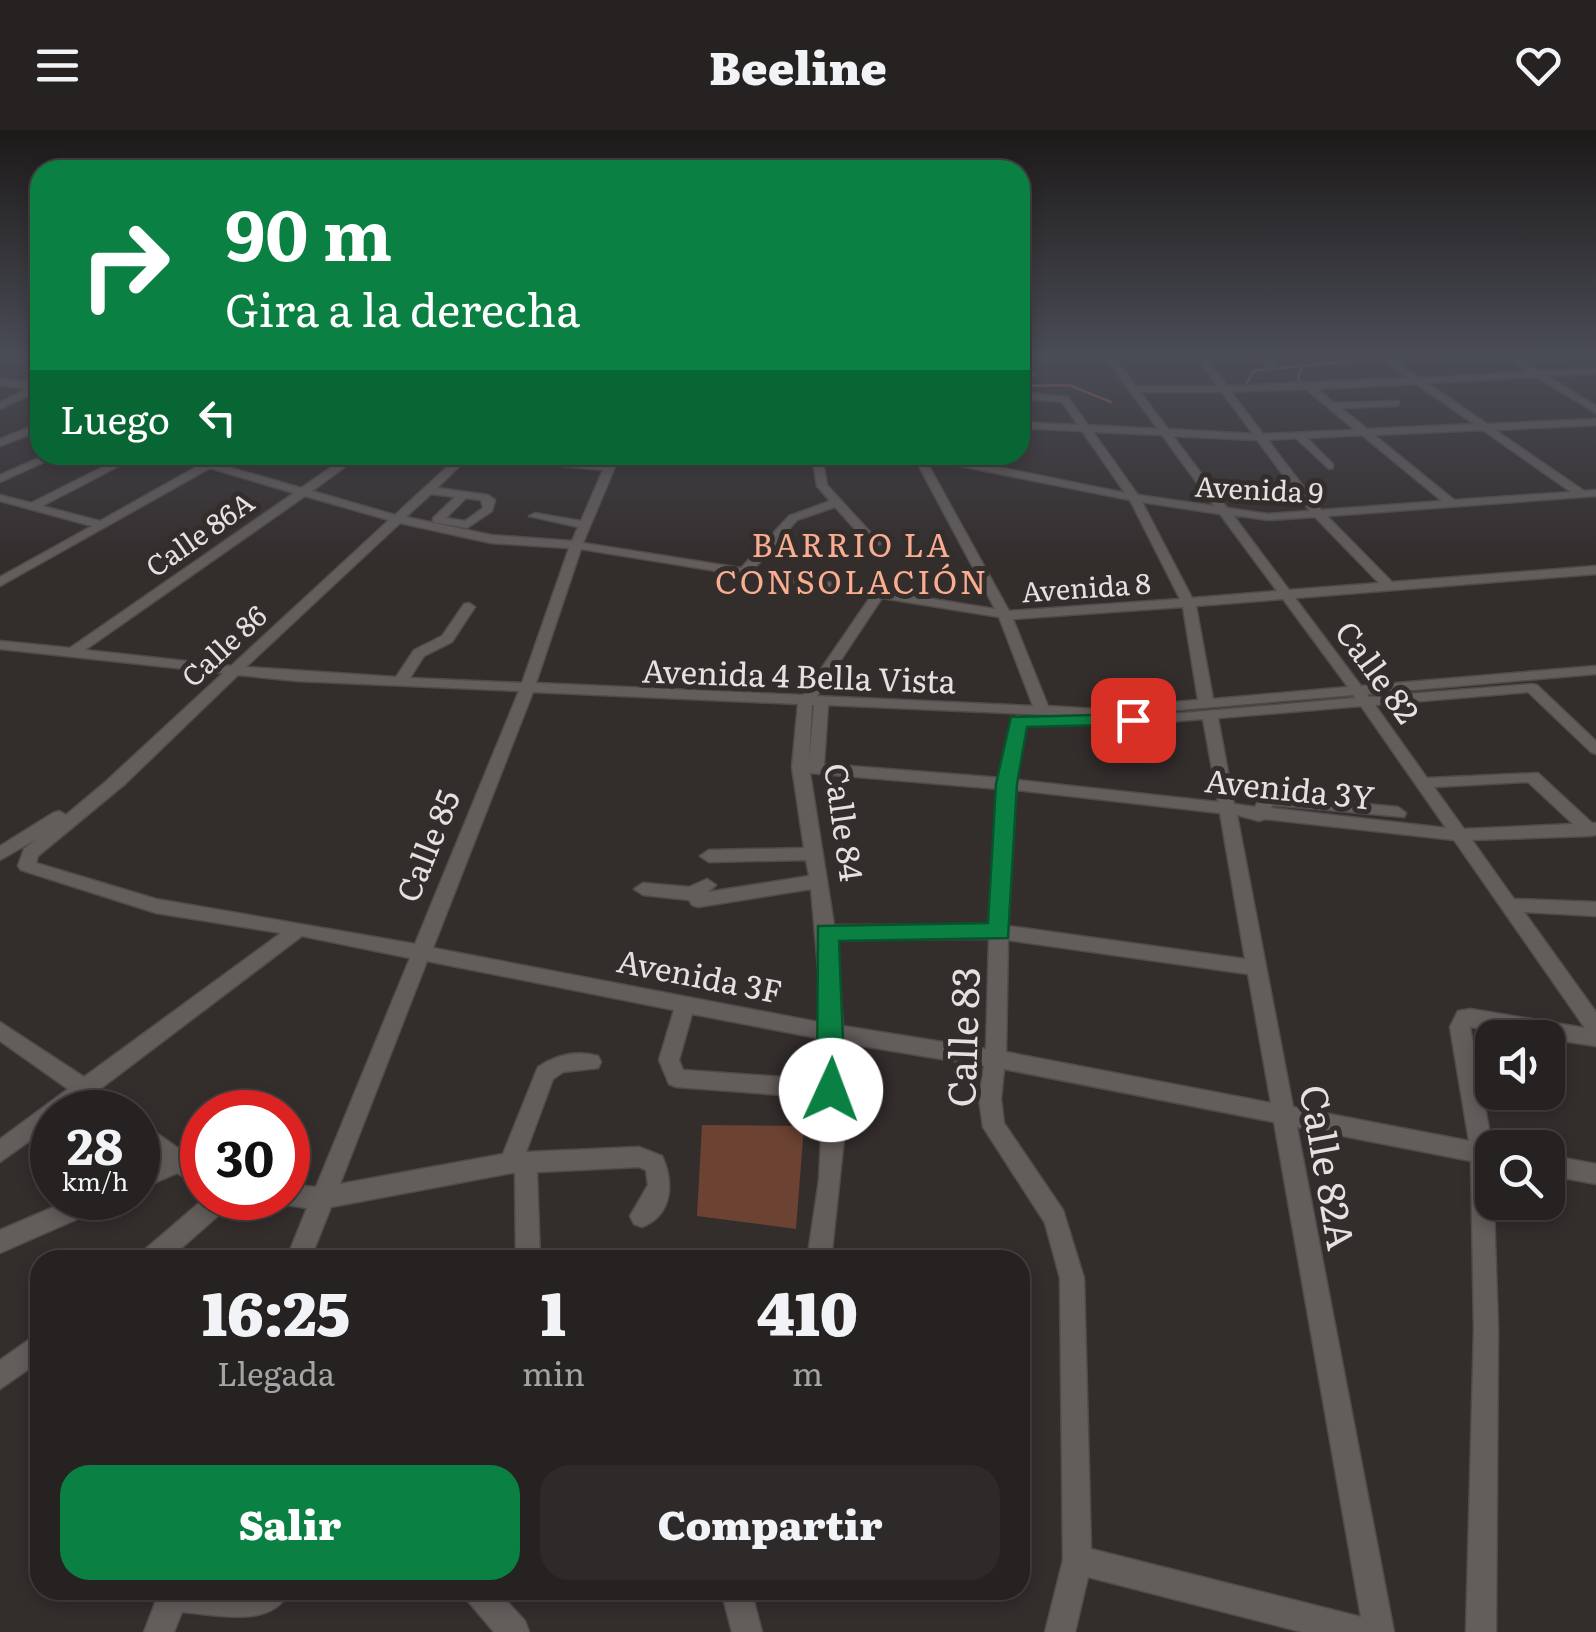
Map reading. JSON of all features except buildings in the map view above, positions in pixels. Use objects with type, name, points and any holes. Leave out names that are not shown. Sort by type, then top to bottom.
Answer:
[{"type":"street","name":"Calle 82A","points":[[1083,424],[1134,498],[1189,604],[1379,1632]]},
{"type":"street","name":"Calle 82","points":[[1155,424],[1287,595],[1596,1028]]},
{"type":"street","points":[[1252,424],[1320,516],[1390,587]]},
{"type":"street","points":[[1353,424],[1450,504]]},
{"type":"street","points":[[1478,424],[1596,504]]},
{"type":"street","points":[[1030,426],[1262,437],[1536,424]]},
{"type":"street","points":[[0,442],[30,430]]},
{"type":"street","points":[[1299,436],[1329,466]]},
{"type":"street","points":[[0,479],[32,465]]},
{"type":"street","points":[[31,506],[115,465]]},
{"type":"street","name":"Avenida 8","points":[[204,465],[398,520],[496,540],[576,545],[1005,616],[1596,570]]},
{"type":"street","name":"Calle 86A","points":[[72,653],[342,465]]},
{"type":"street","name":"Calle 86","points":[[0,854],[120,780],[224,676],[455,465]]},
{"type":"street","name":"Calle 85","points":[[302,1250],[525,694],[576,545],[610,465]]},
{"type":"street","points":[[819,465],[822,486],[875,544]]},
{"type":"street","points":[[925,465],[1005,616],[1043,712]]},
{"type":"street","name":"Avenida 9","points":[[970,465],[1222,512],[1320,516],[1596,493]]},
{"type":"street","points":[[0,582],[207,466]]},
{"type":"street","points":[[429,490],[464,495]]},
{"type":"street","points":[[0,498],[98,524]]},
{"type":"street","points":[[743,573],[793,518],[838,502]]},
{"type":"street","points":[[535,516],[585,525]]},
{"type":"street","points":[[0,562],[24,568]]},
{"type":"street","name":"Calle 84","points":[[820,1250],[828,1189],[833,1034],[808,767],[812,708],[878,595]]},
{"type":"street","points":[[400,682],[419,653],[447,639],[469,606]]},
{"type":"street","name":"Avenida 4 Bella Vista","points":[[0,646],[224,676],[400,682],[525,694]]},
{"type":"street","name":"Avenida 4 Bella Vista","points":[[0,654],[224,676],[1018,722],[1596,682]]},
{"type":"street","name":"Avenida 4 Bella Vista","points":[[1361,697],[1596,670]]},
{"type":"street","points":[[1532,688],[1596,748]]},
{"type":"street","name":"Avenida 4 Bella Vista","points":[[812,708],[1043,712],[1208,709]]},
{"type":"street","name":"Calle 83","points":[[1018,722],[1006,784],[996,1059],[990,1118],[1054,1218],[1072,1278],[1076,1560],[1060,1632]]},
{"type":"street","name":"Avenida 3Y","points":[[808,767],[1006,784],[1459,835],[1593,829]]},
{"type":"street","points":[[1422,783],[1532,777],[1593,829]]},
{"type":"street","name":"Avenida 3F","points":[[120,780],[30,853],[27,866],[132,900],[1475,1152]]},
{"type":"street","points":[[1260,815],[1266,802],[1273,800],[1398,813]]},
{"type":"street","points":[[709,856],[815,854]]},
{"type":"street","points":[[782,855],[784,886]]},
{"type":"street","points":[[643,890],[701,890],[702,900],[819,881]]},
{"type":"street","points":[[1511,905],[1596,909]]},
{"type":"street","points":[[83,1090],[299,929]]},
{"type":"street","points":[[826,932],[1000,932],[1258,968]]},
{"type":"street","points":[[685,1005],[668,1060],[676,1078],[831,1090]]},
{"type":"street","points":[[1482,1130],[1460,1027],[1465,1017],[1596,1038]]},
{"type":"street","points":[[0,1030],[91,1090]]},
{"type":"street","points":[[527,1250],[518,1162],[545,1073],[559,1064],[591,1062]]},
{"type":"street","points":[[0,1152],[30,1130]]},
{"type":"street","points":[[160,1149],[180,1164]]},
{"type":"street","points":[[310,1197],[518,1162],[639,1157],[654,1162],[662,1182],[658,1198],[642,1216]]},
{"type":"street","points":[[160,1170],[176,1162]]},
{"type":"street","points":[[1565,1168],[1596,1174]]},
{"type":"street","points":[[0,1242],[50,1220]]},
{"type":"street","points":[[161,1250],[196,1220]]},
{"type":"street","points":[[1481,1632],[1487,1220]]},
{"type":"street","points":[[0,1376],[30,1353]]},
{"type":"street","points":[[1076,1560],[1361,1632]]},
{"type":"street","points":[[159,1632],[171,1600]]},
{"type":"street","points":[[229,1600],[257,1600]]},
{"type":"street","points":[[486,1600],[514,1632]]},
{"type":"street","points":[[739,1600],[747,1632]]},
{"type":"shaded area","points":[[702,1125],[804,1126],[796,1229],[697,1216]]},
{"type":"district","name":"BARRIO LA CONSOLACIÓN","points":[[852,562]]},
{"type":"route","points":[[831,1090],[833,1034],[826,932],[1000,932],[1006,784],[1018,722],[1133,720]]}]
